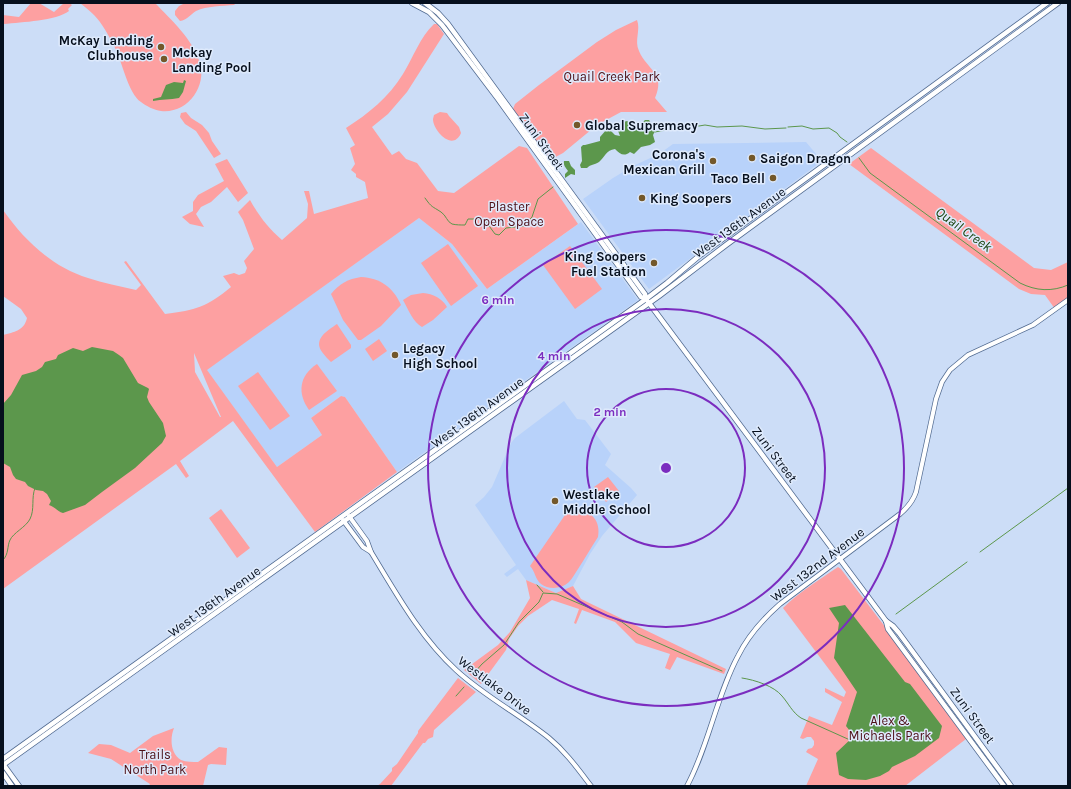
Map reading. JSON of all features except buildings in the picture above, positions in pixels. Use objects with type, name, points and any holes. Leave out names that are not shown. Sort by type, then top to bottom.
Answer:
[{"type":"main road","name":"Zuni Street","points":[[412,3],[429,12],[442,25],[645,294],[647,301],[839,559],[886,621],[899,633],[1011,786]]},
{"type":"main road","name":"Zuni Street","points":[[425,3],[438,13],[448,24],[561,182]]},
{"type":"main road","name":"West 136th Avenue","points":[[647,301],[704,252],[1047,3]]},
{"type":"main road","name":"West 136th Avenue","points":[[349,515],[460,433],[565,360],[760,220],[1058,3]]},
{"type":"main road","name":"West 136th Avenue","points":[[3,759],[459,439],[565,360]]},
{"type":"main road","points":[[459,439],[460,433]]},
{"type":"main road","name":"West 136th Avenue","points":[[3,765],[343,519]]},
{"type":"main road","name":"Zuni Street","points":[[886,621],[888,629],[1004,786]]},
{"type":"main road","points":[[3,765],[19,786]]},
{"type":"main road","points":[[3,774],[12,786]]},
{"type":"street","name":"West 132nd Avenue","points":[[687,786],[695,769],[731,671],[738,655],[748,639],[776,607],[900,514],[913,499],[916,492],[938,392],[944,379],[956,364],[974,351],[1033,325],[1068,300]]},
{"type":"street","name":"Westlake Drive","points":[[349,515],[367,541],[370,552]]},
{"type":"street","name":"Westlake Drive","points":[[343,519],[363,546],[370,552],[422,632],[438,652],[464,677],[554,743],[568,757],[591,786]]},
{"type":"shaded area","points":[[184,80],[186,81],[183,92],[179,98],[153,101],[153,99],[161,97],[166,85],[174,82],[183,83]]},
{"type":"shaded area","points":[[645,120],[649,120],[652,129],[655,131],[653,135],[655,142],[641,147],[634,154],[630,152],[622,154],[615,149],[612,150],[608,152],[599,162],[587,168],[581,168],[581,147],[583,145],[600,141],[600,137],[607,129],[615,135],[620,136],[617,128],[624,122],[627,121],[636,125],[641,124]]},
{"type":"shaded area","points":[[806,142],[822,161],[649,289],[583,199],[613,178],[633,166],[659,154],[673,144]]},
{"type":"shaded area","points":[[564,161],[569,161],[575,170],[575,175],[571,174],[565,178],[565,174],[568,171],[564,165]]},
{"type":"shaded area","name":"Legacy High School","points":[[419,218],[452,244],[487,289],[581,222],[638,300],[397,472],[345,397],[341,396],[311,418],[322,435],[277,467],[206,370]]},
{"type":"shaded area","points":[[92,347],[113,351],[119,355],[123,358],[138,383],[149,389],[147,397],[163,423],[166,436],[162,443],[135,468],[85,505],[63,513],[49,505],[51,501],[47,494],[43,491],[36,490],[28,486],[25,482],[16,479],[10,467],[3,463],[3,404],[11,395],[22,375],[36,371],[42,367],[45,362],[56,359],[58,355],[73,348],[83,351]]},
{"type":"shaded area","name":"Westlake Middle School","points":[[564,401],[577,419],[585,420],[611,454],[605,465],[637,495],[602,536],[590,554],[573,586],[556,593],[526,580],[518,569],[507,577],[504,574],[516,565],[475,505],[492,487],[511,443],[515,438]]},
{"type":"shaded area","points":[[845,605],[905,682],[910,684],[942,726],[939,738],[915,756],[892,767],[889,771],[880,776],[866,780],[848,779],[839,775],[836,753],[854,736],[846,726],[857,692],[834,658],[839,623],[829,608]]},
{"type":"green space","points":[[31,3],[39,3],[54,12],[64,3],[69,3],[72,5],[68,9],[69,11],[56,17],[29,22],[3,23],[3,15],[19,17]]},
{"type":"green space","points":[[80,3],[155,3],[187,38],[200,63],[201,81],[198,90],[193,97],[179,108],[170,111],[156,110],[136,98],[132,92],[117,52],[110,38],[94,15]]},
{"type":"green space","points":[[185,3],[236,3],[234,5],[215,6],[200,9],[180,21],[175,15],[175,11],[179,6]]},
{"type":"green space","name":"Quail Creek Park","points":[[637,20],[637,39],[639,51],[657,77],[658,90],[655,98],[667,112],[621,112],[597,125],[563,153],[550,160],[513,109],[515,104],[597,42],[616,30]]},
{"type":"green space","name":"Plaster Open Space","points":[[434,24],[437,24],[444,34],[407,92],[388,114],[372,127],[392,155],[399,151],[406,159],[417,163],[438,191],[454,193],[519,146],[527,148],[578,224],[487,289],[452,244],[419,218],[207,370],[277,467],[322,435],[311,418],[341,396],[345,397],[397,472],[315,532],[233,421],[180,461],[189,476],[186,478],[176,464],[3,589],[3,335],[15,332],[24,326],[27,318],[21,309],[3,296],[3,210],[30,242],[51,260],[62,267],[88,278],[136,290],[141,285],[124,262],[126,261],[165,314],[185,311],[201,306],[223,294],[231,287],[223,276],[234,273],[239,275],[245,273],[247,268],[244,261],[254,249],[243,220],[238,212],[250,200],[264,222],[282,240],[307,218],[308,204],[304,191],[309,191],[314,214],[368,198],[365,182],[356,177],[356,174],[351,170],[355,164],[350,148],[355,145],[346,128],[385,98],[403,74],[429,29]],"holes":[[[194,353],[221,417],[195,372]]]},
{"type":"green space","points":[[186,112],[209,133],[212,141],[221,154],[214,158],[196,131],[185,124],[180,117],[181,113]]},
{"type":"green space","points":[[440,112],[447,113],[459,127],[461,133],[458,138],[453,141],[444,138],[436,129],[433,119],[434,115]]},
{"type":"green space","points":[[871,148],[1034,268],[1051,270],[1068,262],[1068,303],[1066,301],[1055,309],[1045,295],[1031,294],[1019,289],[849,164]]},
{"type":"green space","points":[[227,159],[248,193],[238,202],[227,187],[211,202],[201,207],[196,214],[204,227],[190,224],[182,217],[193,211],[193,202],[198,195],[224,181],[215,164]]},
{"type":"green space","points":[[448,244],[478,286],[451,306],[421,263]]},
{"type":"green space","points":[[570,246],[602,289],[575,309],[543,265]]},
{"type":"green space","points":[[361,277],[374,279],[390,288],[401,305],[381,326],[361,340],[358,340],[343,320],[331,294],[344,282]]},
{"type":"green space","points":[[423,293],[437,297],[443,301],[447,307],[433,320],[422,327],[413,319],[403,300],[411,295]]},
{"type":"green space","points":[[337,324],[351,345],[351,348],[331,362],[322,352],[319,343],[322,336]]},
{"type":"green space","points":[[379,339],[387,351],[373,361],[365,349]]},
{"type":"green space","points":[[317,364],[337,391],[309,410],[303,397],[303,379],[306,374]]},
{"type":"green space","points":[[258,372],[290,416],[270,430],[238,386]]},
{"type":"green space","points":[[608,477],[619,491],[606,502],[594,487]]},
{"type":"green space","points":[[221,509],[250,548],[237,558],[209,518]]},
{"type":"green space","points":[[576,510],[587,512],[594,518],[598,526],[598,537],[569,582],[563,586],[555,588],[544,586],[539,582],[530,566],[565,515]]},
{"type":"green space","name":"Alex & Michaels Park","points":[[838,567],[889,632],[966,739],[905,786],[806,786],[818,759],[806,752],[814,745],[814,741],[811,737],[803,739],[800,738],[809,716],[832,725],[842,702],[825,692],[825,688],[844,697],[846,692],[783,608],[802,591]]},
{"type":"green space","points":[[526,580],[556,593],[573,586],[581,599],[726,669],[724,674],[677,657],[670,670],[665,668],[670,654],[636,643],[615,622],[582,610],[576,624],[574,623],[579,609],[552,600],[528,616],[518,626],[509,639],[506,650],[481,684],[464,670],[498,645],[510,632],[530,598]]},
{"type":"green space","points":[[458,678],[476,692],[434,730],[433,737],[423,743],[391,786],[377,786],[392,771],[392,768],[397,764],[418,731]]},
{"type":"green space","name":"Trails North Park","points":[[174,728],[172,745],[177,757],[181,760],[187,762],[198,762],[219,747],[227,748],[226,765],[208,765],[203,786],[149,786],[150,784],[111,759],[88,753],[99,744],[111,745],[130,753],[153,736]]},
{"type":"waterway","name":"Quail Creek","points":[[655,132],[688,124],[717,127],[742,126],[765,129],[786,128]]},
{"type":"waterway","name":"Quail Creek","points":[[788,127],[802,126],[813,129],[829,128],[847,142]]},
{"type":"waterway","name":"Quail Creek","points":[[859,158],[870,173],[1020,283],[1032,288],[1044,290],[1056,289],[1068,285]]},
{"type":"waterway","name":"Quail Creek","points":[[425,198],[431,205],[443,213],[452,224],[465,225],[468,219],[484,219],[495,234],[499,235],[506,228],[524,226],[532,217],[538,199],[553,187]]},
{"type":"waterway","points":[[3,560],[12,537],[26,525],[30,519],[35,488]]},
{"type":"waterway","points":[[980,552],[1068,488]]},
{"type":"waterway","points":[[896,614],[967,562]]},
{"type":"waterway","points":[[537,585],[543,592]]},
{"type":"waterway","points":[[474,673],[504,645],[519,622],[539,602],[543,593],[557,594],[622,622],[638,634],[722,671]]},
{"type":"waterway","points":[[742,678],[753,680],[769,686],[779,692],[798,716],[850,740]]},
{"type":"waterway","points":[[456,696],[464,687]]},
{"type":"place","name":"McKay Landing Clubhouse","points":[[161,47]]},
{"type":"place","name":"Mckay Landing Pool","points":[[164,59]]},
{"type":"place","name":"Global Supremacy","points":[[577,125]]},
{"type":"place","name":"Saigon Dragon","points":[[752,158]]},
{"type":"place","name":"Corona's Mexican Grill","points":[[713,161]]},
{"type":"place","name":"Taco Bell","points":[[773,178]]},
{"type":"place","name":"King Soopers","points":[[642,198]]},
{"type":"place","name":"King Soopers Fuel Station","points":[[654,263]]},
{"type":"place","name":"Legacy High School","points":[[395,355]]},
{"type":"place","name":"Westlake Middle School","points":[[555,501]]}]
